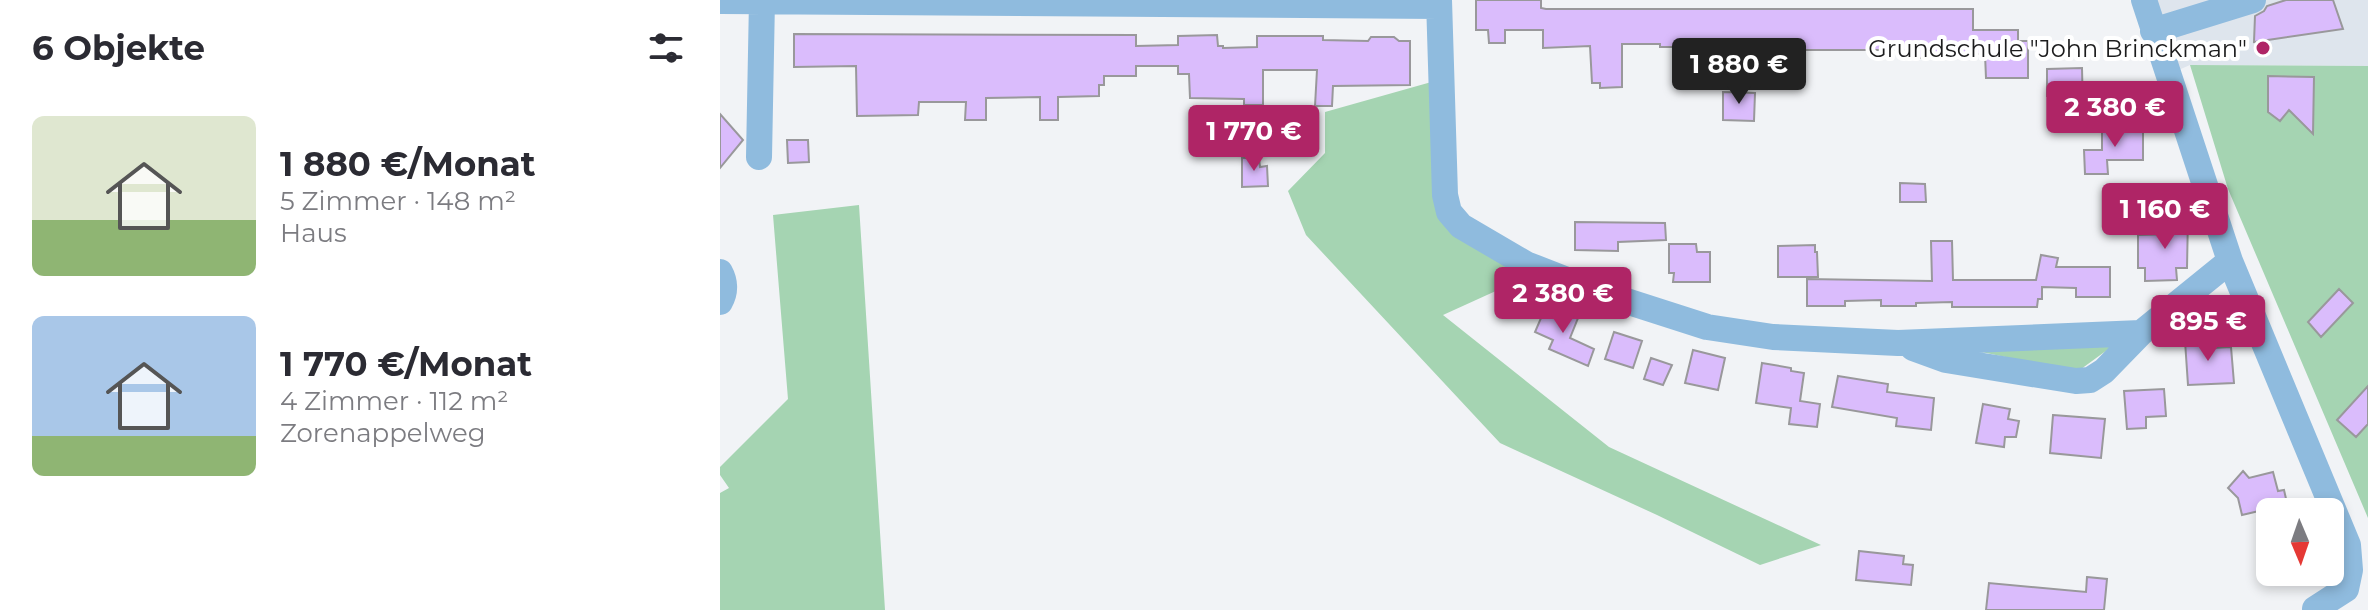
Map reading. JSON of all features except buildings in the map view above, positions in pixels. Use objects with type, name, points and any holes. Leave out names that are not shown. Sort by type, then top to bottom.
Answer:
[{"type":"street","points":[[2144,0],[2230,261],[2348,545],[2350,570],[2346,589],[2315,609]]},
{"type":"street","points":[[2153,31],[2253,0]]},
{"type":"street","points":[[720,1],[1439,3],[1445,195],[1449,212],[1461,226],[1526,264],[1598,292],[1707,327],[1773,337],[1898,343],[2141,333]]},
{"type":"street","points":[[759,157],[762,1]]},
{"type":"street","points":[[1898,343],[1946,360],[2076,381],[2090,380],[2104,371],[2141,333],[2230,261]]},
{"type":"street","points":[[720,272],[724,280],[720,302]]},
{"type":"shaded area","name":"Grundschule \"John Brinckman\"","points":[[2144,0],[2368,0],[2368,66],[2190,65],[2167,75]]},
{"type":"green space","points":[[2190,65],[2368,66],[2368,518],[2228,189]]},
{"type":"green space","points":[[1442,79],[1445,195],[1533,274],[1443,315],[1609,447],[1821,545],[1760,565],[1500,443],[1306,235],[1288,191],[1325,153],[1325,112]]},
{"type":"green space","points":[[859,205],[885,610],[720,610],[720,493],[729,488],[720,475],[720,467],[788,399],[773,215]]},
{"type":"green space","points":[[2114,345],[2077,372],[1953,346]]},
{"type":"place","name":"Grundschule \"John Brinckman\"","points":[[2263,48]]}]
